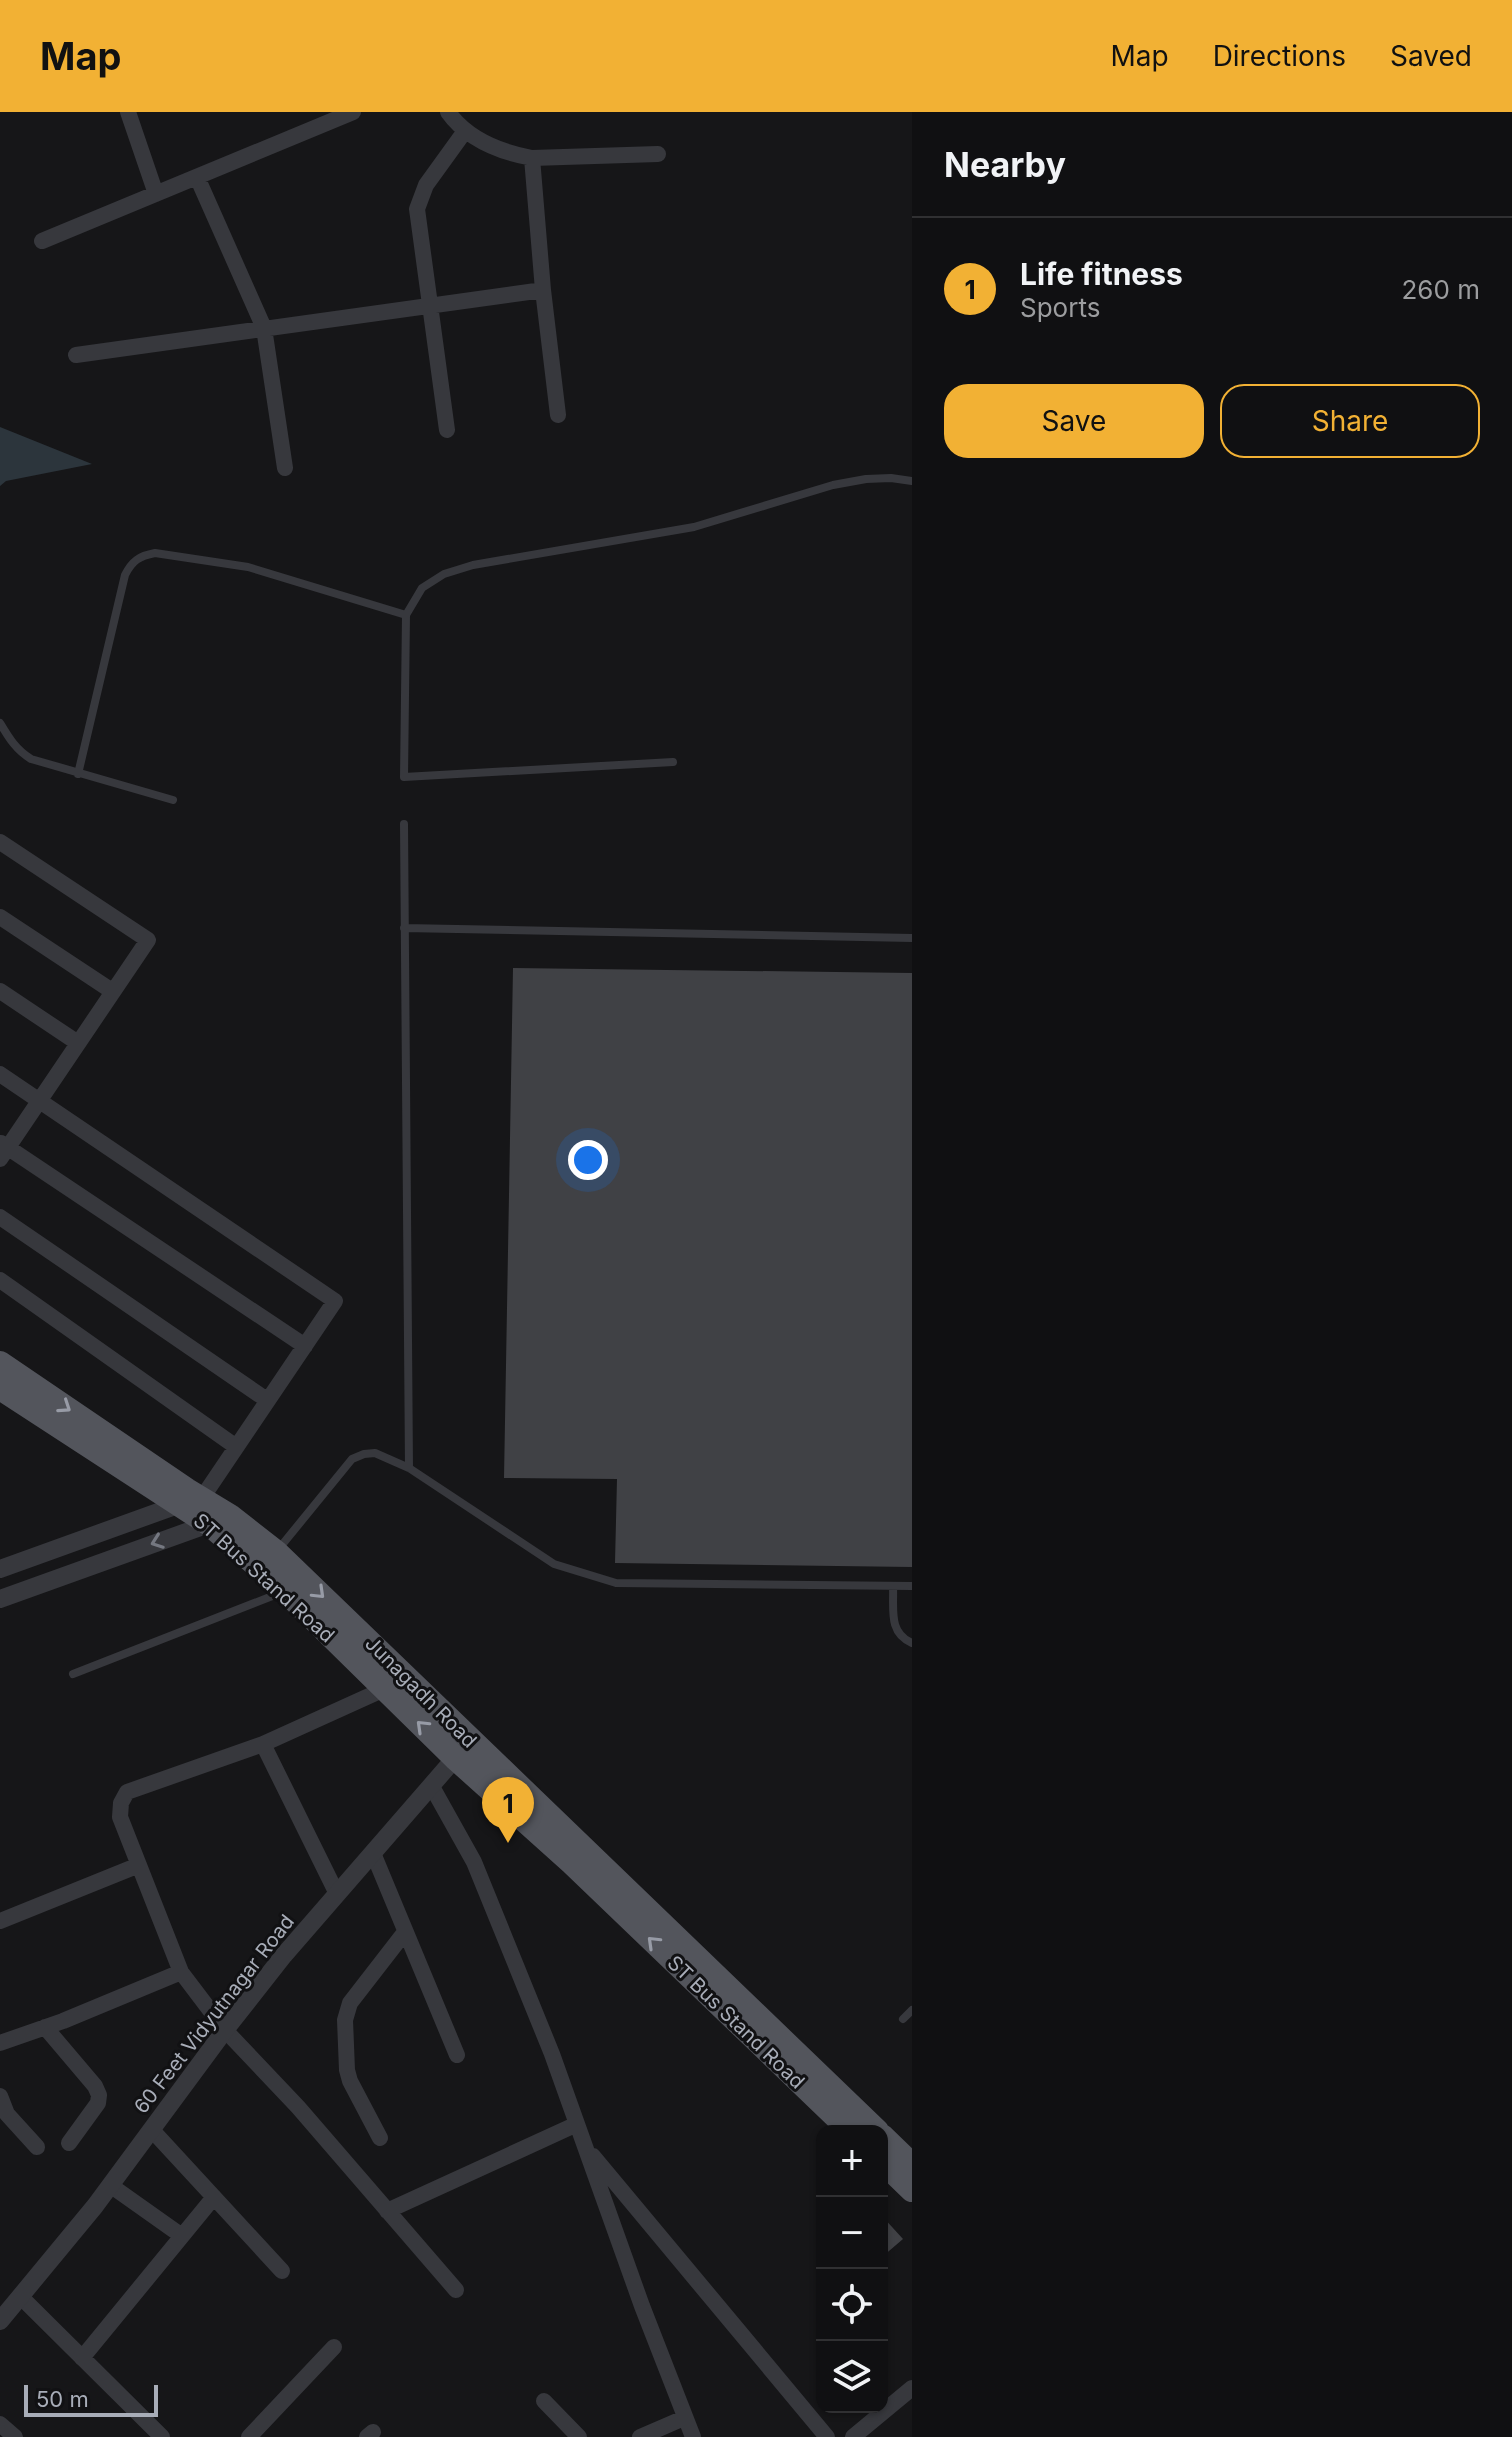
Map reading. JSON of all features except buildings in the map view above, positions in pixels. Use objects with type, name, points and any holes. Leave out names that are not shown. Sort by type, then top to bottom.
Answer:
[{"type":"main road","points":[[0,1363],[191,1501]]},
{"type":"main road","name":"ST Bus Stand Road","points":[[0,1388],[133,1476],[191,1501],[220,1520],[285,1591],[383,1689],[463,1750],[572,1863],[845,2125]]},
{"type":"main road","name":"Junagadh Road","points":[[220,1520],[276,1552],[408,1678],[463,1750],[870,2125]]},
{"type":"main road","points":[[888,2142],[912,2165]]},
{"type":"main road","points":[[888,2167],[912,2190]]},
{"type":"street","points":[[128,112],[156,194]]},
{"type":"street","points":[[42,241],[353,112]]},
{"type":"street","points":[[448,112],[465,131],[479,140],[515,155],[532,158],[658,154]]},
{"type":"street","points":[[447,430],[417,209],[426,185],[465,131]]},
{"type":"street","points":[[532,158],[558,415]]},
{"type":"street","points":[[197,177],[264,328],[285,468]]},
{"type":"street","points":[[76,355],[543,290]]},
{"type":"street","points":[[0,842],[148,940],[40,1102],[3,1150],[305,1346]]},
{"type":"street","points":[[0,917],[112,991]]},
{"type":"street","points":[[0,991],[78,1043]]},
{"type":"street","points":[[0,1074],[335,1301],[235,1446],[191,1501],[0,1569]]},
{"type":"street","points":[[0,1217],[267,1400]]},
{"type":"street","points":[[0,1280],[235,1446]]},
{"type":"street","points":[[0,1599],[220,1520]]},
{"type":"street","points":[[408,1678],[263,1744],[127,1792],[121,1803],[120,1817],[181,1972],[225,2030],[298,2107],[456,2290]]},
{"type":"street","points":[[263,1744],[337,1894]]},
{"type":"street","name":"60 Feet Vidyutnagar Road","points":[[0,2321],[110,2185],[225,2030],[337,1894],[463,1750]]},
{"type":"street","points":[[431,1785],[474,1862],[552,2054],[693,2437]]},
{"type":"street","points":[[373,1853],[457,2055]]},
{"type":"street","points":[[0,1921],[139,1865]]},
{"type":"street","points":[[380,2138],[350,2081],[345,2020],[350,2003],[405,1932]]},
{"type":"street","points":[[0,2043],[181,1972]]},
{"type":"street","points":[[45,2027],[95,2086],[99,2095],[98,2103],[69,2143]]},
{"type":"street","points":[[0,2096],[13,2122],[37,2147]]},
{"type":"street","points":[[387,2211],[577,2124]]},
{"type":"street","points":[[152,2130],[282,2271]]},
{"type":"street","points":[[585,2146],[827,2437]]},
{"type":"street","points":[[110,2185],[182,2236]]},
{"type":"street","points":[[82,2358],[214,2197]]},
{"type":"street","points":[[20,2296],[162,2437]]},
{"type":"street","points":[[249,2437],[334,2347]]},
{"type":"street","points":[[853,2437],[912,2388]]},
{"type":"street","points":[[544,2401],[579,2437]]},
{"type":"street","points":[[640,2437],[684,2418]]},
{"type":"street","points":[[0,2424],[15,2437]]},
{"type":"lane","points":[[673,762],[404,777],[406,615],[422,588],[444,574],[473,565],[694,527],[855,481],[891,478],[912,481]]},
{"type":"lane","points":[[78,774],[125,575],[130,564],[141,555],[155,553],[248,567],[406,615]]},
{"type":"lane","points":[[0,723],[21,753],[31,759],[173,800]]},
{"type":"lane","points":[[404,824],[409,1468]]},
{"type":"lane","points":[[404,928],[912,938]]},
{"type":"lane","points":[[276,1552],[352,1459],[375,1453],[409,1468],[554,1564],[616,1583],[912,1586]]},
{"type":"lane","points":[[893,1586],[895,1627],[900,1637],[912,1643]]},
{"type":"lane","points":[[73,1674],[285,1591]]},
{"type":"lane","points":[[903,2019],[912,2010]]},
{"type":"shaded area","points":[[0,427],[92,464],[6,481],[0,486]]},
{"type":"place","name":"Life fitness","points":[[508,1843]]}]
